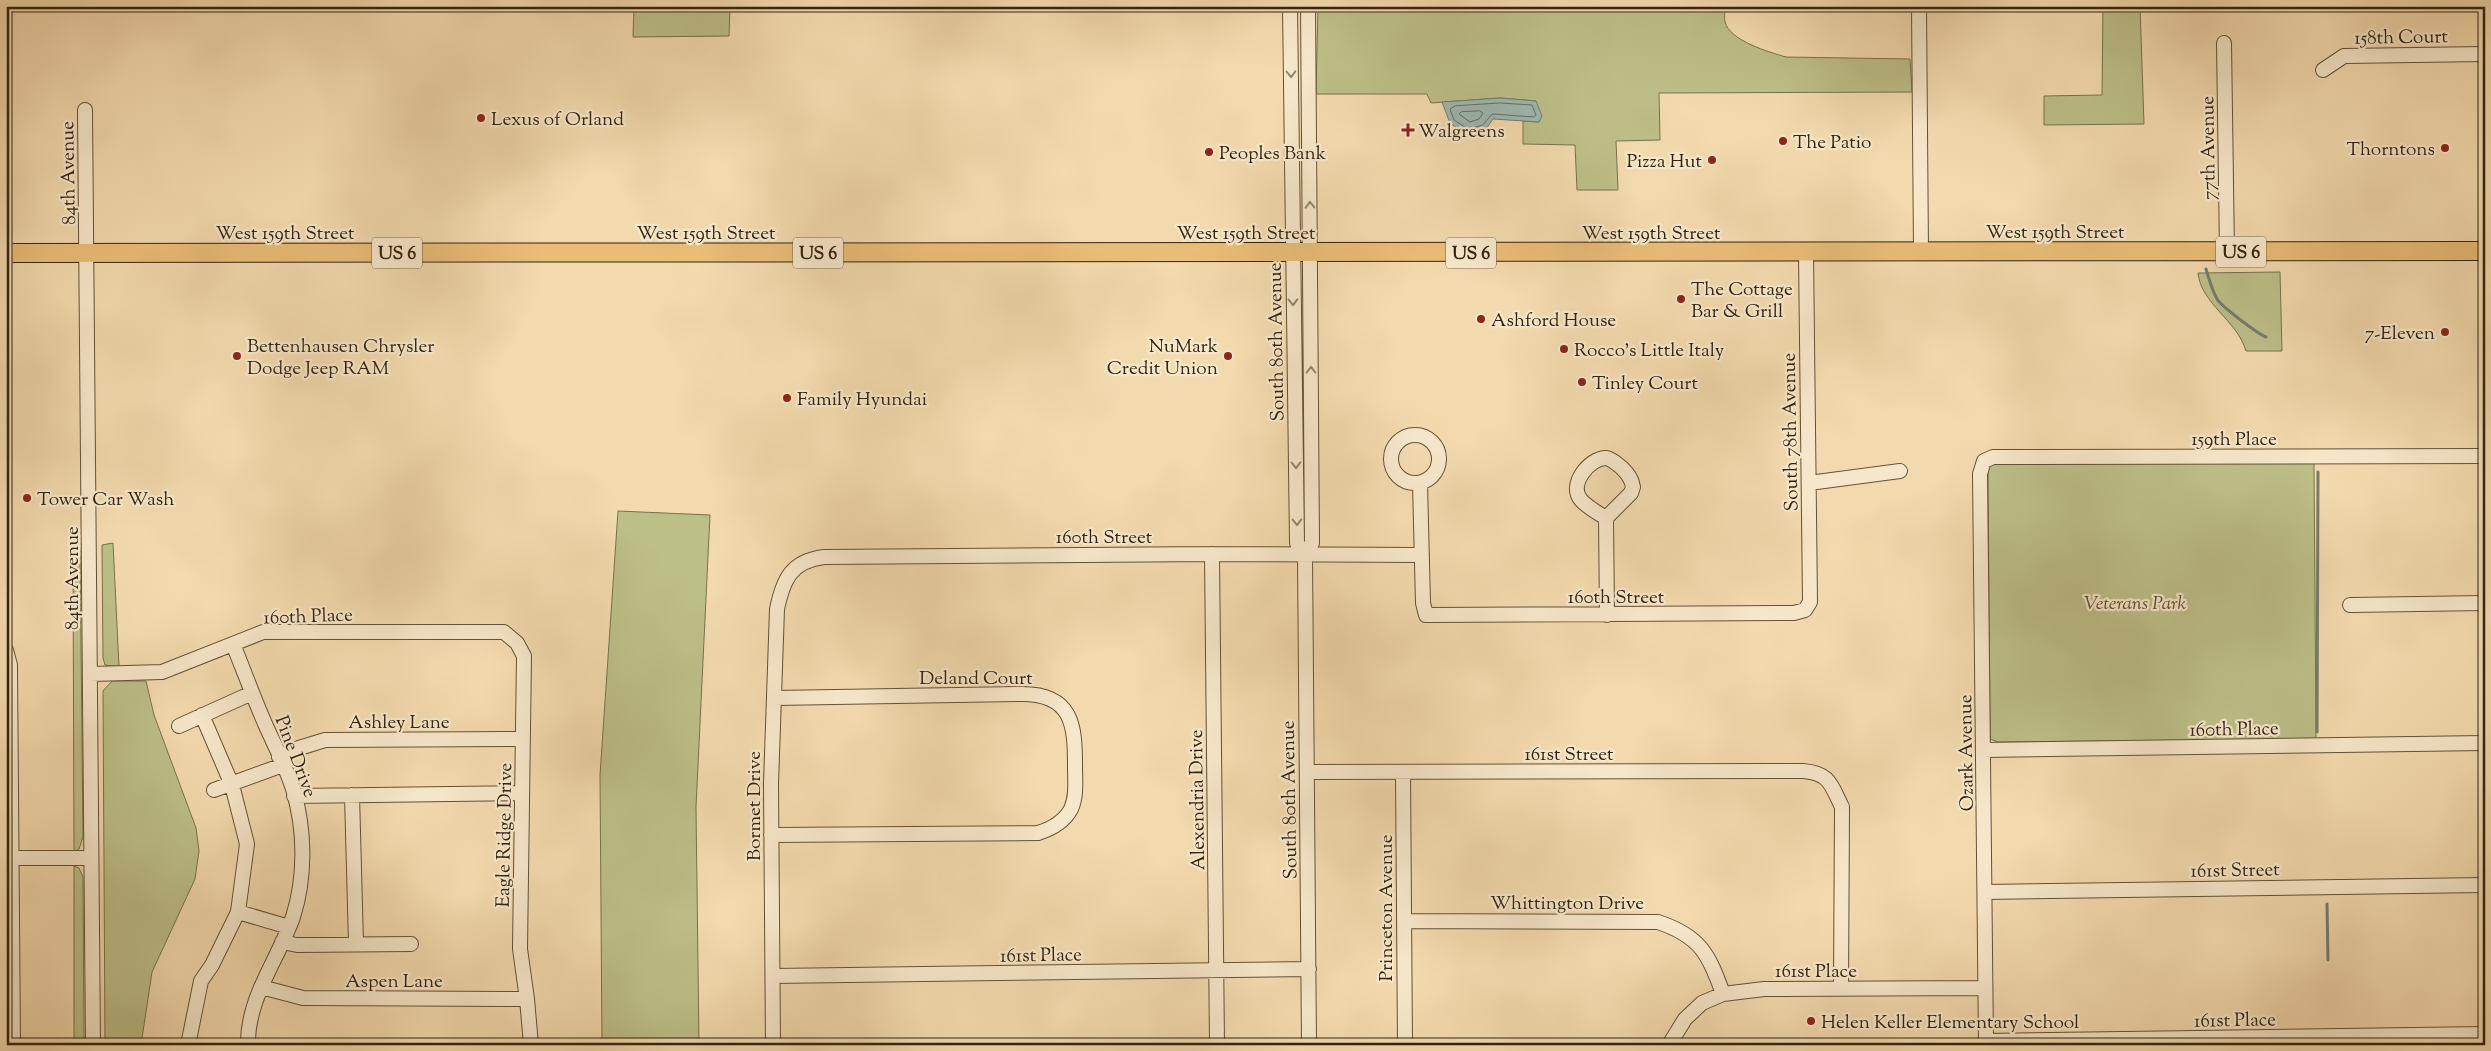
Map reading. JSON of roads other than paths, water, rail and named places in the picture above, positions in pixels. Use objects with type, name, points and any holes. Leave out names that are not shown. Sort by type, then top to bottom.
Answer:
[{"type":"main road","name":"West 159th Street","points":[[6,253],[1311,254],[2485,251]]},
{"type":"street","name":"South 80th Avenue","points":[[1290,6],[1297,543],[1305,555]]},
{"type":"street","name":"South 80th Avenue","points":[[1308,6],[1312,543],[1305,555],[1309,1045]]},
{"type":"street","points":[[1919,6],[1921,253]]},
{"type":"street","name":"77th Avenue","points":[[2224,43],[2227,252]]},
{"type":"street","name":"158th Court","points":[[2323,70],[2344,56],[2485,54]]},
{"type":"street","name":"84th Avenue","points":[[85,110],[88,253],[93,1045]]},
{"type":"street","name":"South 78th Avenue","points":[[1805,610],[1810,602],[1806,253]]},
{"type":"street","name":"159th Place","points":[[1984,461],[1993,457],[2485,456]]},
{"type":"street","points":[[1606,518],[1582,501],[1576,481],[1588,468],[1601,459],[1607,458],[1618,464],[1628,474],[1633,488],[1631,493],[1606,518],[1607,615]]},
{"type":"street","name":"Ozark Avenue","points":[[1984,461],[1980,474],[1986,1043]]},
{"type":"street","points":[[1809,483],[1900,472]]},
{"type":"street","points":[[1420,483],[1422,555]]},
{"type":"street","name":"160th Street","points":[[792,572],[800,564],[811,559],[824,558],[1212,554],[1422,555],[1423,603],[1426,614],[1607,615],[1794,613],[1805,610]]},
{"type":"street","name":"Alexendria Drive","points":[[1212,554],[1216,1045]]},
{"type":"street","name":"Bormet Drive","points":[[773,1045],[771,835],[777,609],[784,581],[792,572]]},
{"type":"street","points":[[2350,605],[2485,603]]},
{"type":"street","name":"160th Place","points":[[91,674],[162,672],[263,632],[504,632]]},
{"type":"street","name":"Eagle Ridge Drive","points":[[504,632],[517,642],[524,656],[520,949],[531,1045]]},
{"type":"street","name":"Pine Drive","points":[[233,644],[294,796],[302,843],[300,878],[289,927],[249,1019],[248,1045]]},
{"type":"street","points":[[6,650],[10,665],[9,858],[13,1045]]},
{"type":"street","points":[[179,726],[252,693]]},
{"type":"street","name":"Deland Court","points":[[771,835],[1038,833],[1048,830],[1065,817],[1070,810],[1075,792],[1073,726],[1062,708],[1043,696],[1022,694],[774,698]]},
{"type":"street","points":[[188,1045],[201,981],[212,965],[238,912],[247,844],[232,785],[202,715]]},
{"type":"street","name":"Ashley Lane","points":[[214,790],[232,785],[281,761],[300,748],[325,740],[523,739]]},
{"type":"street","name":"160th Place","points":[[1983,750],[2485,743]]},
{"type":"street","name":"161st Street","points":[[1307,772],[1803,771],[1821,774],[1829,780],[1842,807],[1841,989]]},
{"type":"street","name":"Princeton Avenue","points":[[1403,772],[1405,1045]]},
{"type":"street","points":[[294,796],[522,793]]},
{"type":"street","points":[[352,795],[356,944]]},
{"type":"street","points":[[9,858],[91,858]]},
{"type":"street","points":[[2485,879],[2485,894]]},
{"type":"street","name":"161st Street","points":[[1985,892],[2485,885]]},
{"type":"street","points":[[238,912],[289,927]]},
{"type":"street","name":"Whittington Drive","points":[[1404,921],[1658,922],[1686,933],[1698,944],[1708,956],[1723,994]]},
{"type":"street","points":[[282,942],[297,945],[411,944]]},
{"type":"street","name":"161st Place","points":[[773,976],[1309,969]]},
{"type":"street","name":"Aspen Lane","points":[[262,987],[302,998],[527,998]]},
{"type":"street","name":"161st Place","points":[[1669,1045],[1685,1019],[1702,1004],[1723,994],[1764,989],[1985,988]]},
{"type":"street","name":"161st Place","points":[[1986,1043],[2485,1034]]},
{"type":"water","points":[[1500,98],[1536,101],[1542,116],[1539,122],[1493,119],[1486,129],[1467,135],[1450,123],[1442,102]]},
{"type":"waterway","points":[[2206,269],[2220,303],[2240,320],[2266,337]]},
{"type":"waterway","points":[[2317,732],[2318,472]]},
{"type":"waterway","points":[[2327,904],[2328,960]]},
{"type":"place","name":"Lexus of Orland","points":[[481,118]]},
{"type":"place","name":"Walgreens","points":[[1408,130]]},
{"type":"place","name":"The Patio","points":[[1783,141]]},
{"type":"place","name":"Thorntons","points":[[2445,148]]},
{"type":"place","name":"Peoples Bank","points":[[1209,152]]},
{"type":"place","name":"Pizza Hut","points":[[1712,160]]},
{"type":"place","name":"The Cottage Bar & Grill","points":[[1681,299]]},
{"type":"place","name":"Ashford House","points":[[1481,319]]},
{"type":"place","name":"7-Eleven","points":[[2445,332]]},
{"type":"place","name":"Rocco's Little Italy","points":[[1564,349]]},
{"type":"place","name":"Bettenhausen Chrysler Dodge Jeep RAM","points":[[237,356]]},
{"type":"place","name":"NuMark Credit Union","points":[[1228,356]]},
{"type":"place","name":"Tinley Court","points":[[1582,382]]},
{"type":"place","name":"Family Hyundai","points":[[787,398]]},
{"type":"place","name":"Tower Car Wash","points":[[27,498]]},
{"type":"place","name":"Helen Keller Elementary School","points":[[1811,1021]]},
{"type":"park label","name":"Veterans Park","points":[[2135,602]]}]
